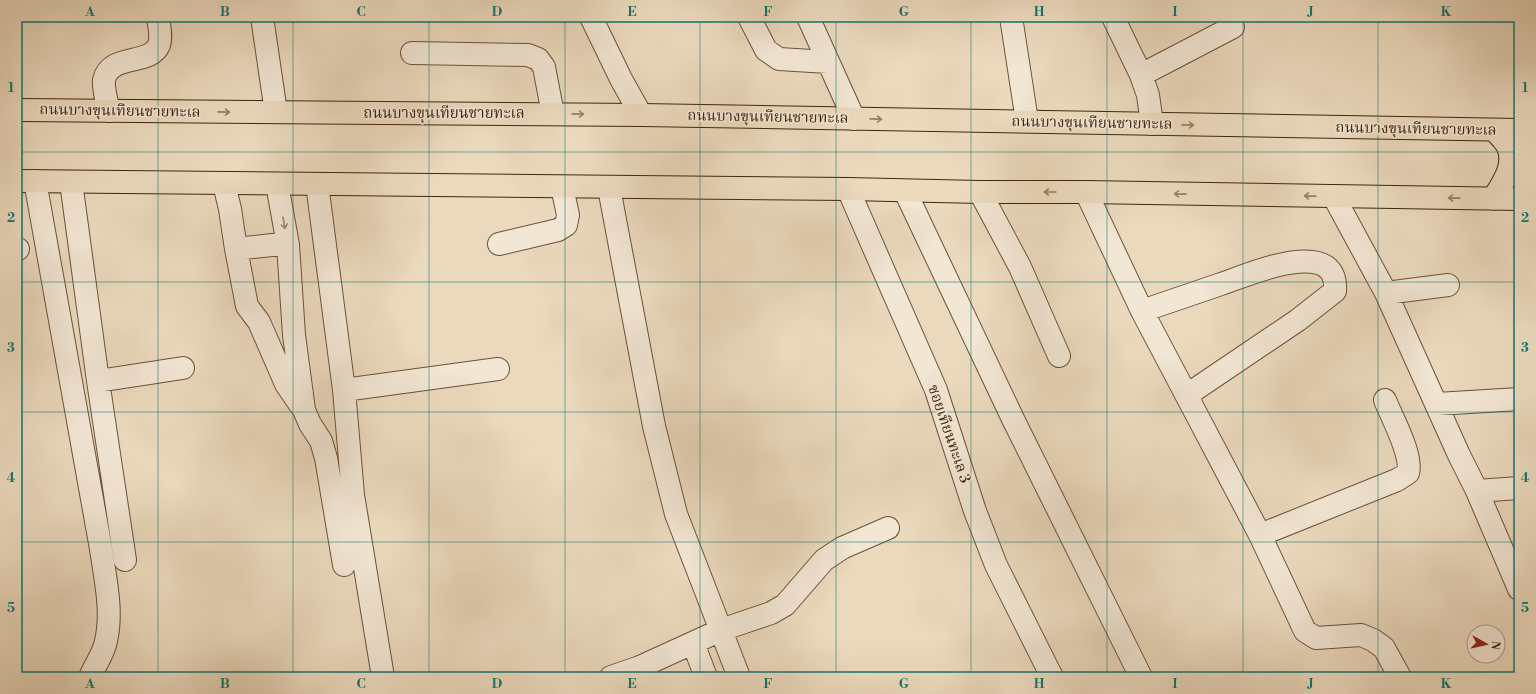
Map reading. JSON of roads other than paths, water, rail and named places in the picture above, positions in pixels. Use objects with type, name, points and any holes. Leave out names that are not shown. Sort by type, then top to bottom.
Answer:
[{"type":"main road","name":"ถนนบางขุนเทียนชายทะเล","points":[[17,110],[641,115],[1519,130]]},
{"type":"main road","points":[[1493,199],[1507,175],[1511,158],[1508,146],[1494,130]]},
{"type":"main road","points":[[26,181],[1086,192],[1519,199]]},
{"type":"street","points":[[109,111],[104,82],[107,71],[114,66],[152,53],[159,44],[160,33],[158,17]]},
{"type":"street","points":[[262,17],[276,112]]},
{"type":"street","points":[[591,17],[621,79],[641,115]]},
{"type":"street","points":[[749,17],[766,50],[779,59],[828,62]]},
{"type":"street","points":[[808,17],[854,119]]},
{"type":"street","points":[[1012,17],[1028,121]]},
{"type":"street","points":[[1112,17],[1141,75],[1148,95],[1152,124]]},
{"type":"street","points":[[1141,75],[1233,27]]},
{"type":"street","points":[[412,53],[528,55],[538,59],[544,67],[553,114]]},
{"type":"street","points":[[26,181],[98,533],[107,597],[109,620],[106,642],[90,677]]},
{"type":"street","points":[[70,182],[125,560]]},
{"type":"street","points":[[224,184],[230,209],[247,306],[259,322],[286,384],[304,410],[310,424],[321,441],[326,458],[344,565]]},
{"type":"street","points":[[277,184],[288,245],[294,335],[304,410]]},
{"type":"street","points":[[317,184],[344,390],[353,495],[383,677]]},
{"type":"street","points":[[500,244],[558,230],[566,225],[568,215],[562,187]]},
{"type":"street","points":[[609,188],[654,426],[675,507],[739,677]]},
{"type":"street","name":"ซอยเทียนทะเล 3","points":[[848,190],[936,390],[973,504],[996,565],[1052,677]]},
{"type":"street","points":[[905,191],[1013,419],[1141,677]]},
{"type":"street","points":[[980,192],[1020,267],[1059,356]]},
{"type":"street","points":[[1086,192],[1142,311],[1260,536],[1305,631],[1316,638],[1361,635],[1373,640],[1384,648],[1400,677]]},
{"type":"street","points":[[1334,197],[1386,293],[1459,455],[1477,491],[1519,589]]},
{"type":"street","points":[[236,249],[272,245],[288,245]]},
{"type":"street","points":[[1142,311],[1275,266],[1305,262],[1319,263],[1332,271],[1336,281],[1335,291],[1298,320],[1187,395]]},
{"type":"street","points":[[1386,293],[1448,285]]},
{"type":"street","points":[[98,381],[183,368]]},
{"type":"street","points":[[344,390],[498,369]]},
{"type":"street","points":[[1260,536],[1397,480],[1408,474],[1409,468],[1407,453],[1384,400]]},
{"type":"street","points":[[1437,404],[1519,400]]},
{"type":"street","points":[[1477,491],[1519,488]]},
{"type":"street","points":[[611,677],[640,667],[721,630],[771,613],[785,605],[824,560],[842,548],[888,528]]},
{"type":"street","points":[[693,643],[706,677]]}]
